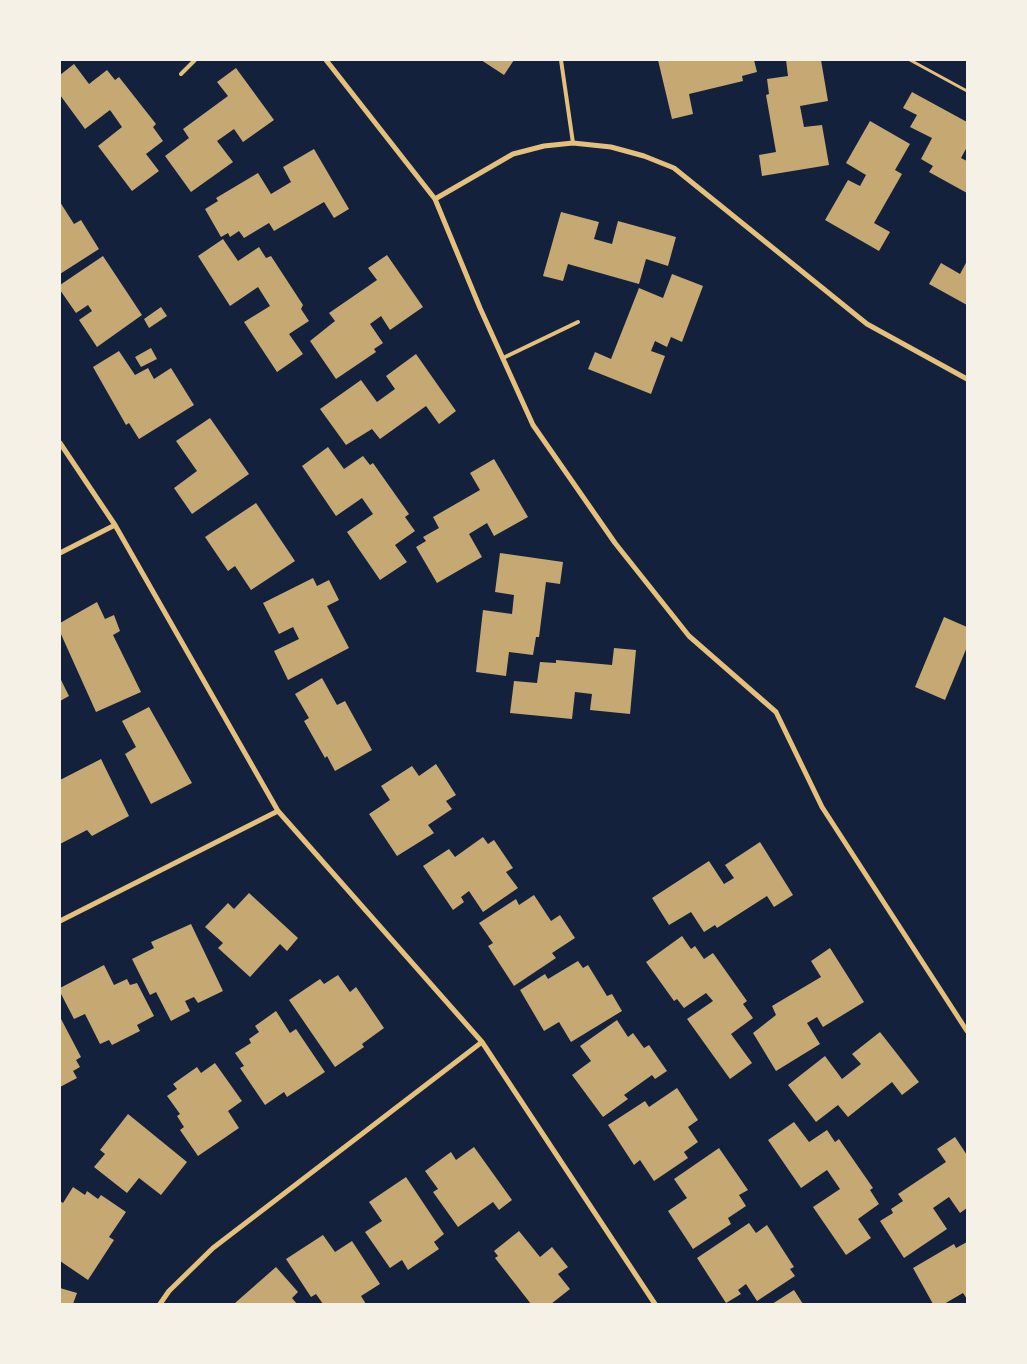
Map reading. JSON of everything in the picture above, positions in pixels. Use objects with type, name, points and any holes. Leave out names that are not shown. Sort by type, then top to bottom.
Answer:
[{"type":"street","points":[[326,60],[435,199],[533,424],[615,543],[689,636],[776,712],[822,807],[967,1031]]},
{"type":"street","points":[[435,199],[513,154],[544,146],[573,143],[611,147],[644,156],[674,168],[867,324],[967,379]]},
{"type":"street","points":[[60,443],[115,525],[278,811],[482,1042],[655,1304]]},
{"type":"street","points":[[60,553],[115,525]]},
{"type":"street","points":[[60,921],[278,811]]},
{"type":"street","points":[[160,1304],[169,1291],[213,1248],[482,1042]]},
{"type":"lane","points":[[181,74],[195,60]]},
{"type":"lane","points":[[561,60],[573,143]]},
{"type":"lane","points":[[503,358],[578,322]]},
{"type":"path","points":[[910,60],[967,91]]},
{"type":"building","points":[[481,60],[514,60],[504,75]]},
{"type":"building","points":[[658,60],[754,60],[757,72],[742,76],[743,81],[689,94],[693,114],[672,119]]},
{"type":"building","points":[[786,60],[821,60],[828,101],[800,106],[804,127],[822,125],[829,165],[762,176],[759,155],[776,152],[766,95],[769,94],[767,79],[788,76]]},
{"type":"building","points":[[74,64],[89,84],[107,70],[115,80],[119,77],[156,124],[153,127],[163,141],[146,154],[159,171],[132,191],[98,146],[122,127],[110,110],[85,129],[60,95],[60,75]]},
{"type":"building","points":[[236,68],[274,120],[243,142],[234,129],[217,141],[233,162],[191,192],[165,156],[189,138],[183,129],[228,96],[217,82]]},
{"type":"building","points":[[912,92],[967,122],[967,147],[961,158],[967,161],[967,193],[929,172],[933,166],[921,159],[932,138],[910,127],[917,115],[903,108]]},
{"type":"building","points":[[870,121],[910,144],[895,170],[902,174],[874,223],[890,232],[879,251],[825,220],[848,180],[860,186],[866,175],[846,163]]},
{"type":"building","points":[[314,149],[349,209],[334,218],[324,202],[274,231],[269,223],[244,238],[239,231],[230,237],[228,233],[221,237],[205,209],[218,201],[216,198],[258,173],[271,194],[291,182],[283,167]]},
{"type":"building","points":[[60,202],[74,224],[81,220],[99,249],[60,274]]},
{"type":"building","points":[[561,212],[599,222],[594,239],[612,244],[618,221],[676,237],[668,266],[646,259],[639,284],[568,264],[563,281],[543,276]]},
{"type":"building","points":[[223,239],[238,261],[259,247],[266,258],[271,256],[303,305],[301,309],[309,321],[289,334],[303,354],[277,372],[244,322],[270,306],[258,287],[230,306],[198,256]]},
{"type":"building","points":[[387,255],[423,307],[390,330],[381,316],[370,324],[383,343],[374,349],[376,352],[336,379],[310,341],[335,321],[329,313],[377,280],[368,268]]},
{"type":"building","points":[[103,256],[142,315],[97,347],[79,320],[92,311],[88,305],[76,313],[60,290],[60,285]]},
{"type":"building","points":[[967,261],[967,305],[929,284],[941,263],[960,274]]},
{"type":"building","points":[[672,274],[703,286],[682,342],[671,337],[667,347],[655,341],[651,351],[665,356],[651,394],[588,369],[595,352],[611,359],[639,288],[663,298]]},
{"type":"building","points":[[161,307],[167,316],[149,328],[144,319]]},
{"type":"building","points":[[151,348],[157,359],[141,367],[135,357]]},
{"type":"building","points":[[119,351],[135,375],[148,368],[154,379],[171,368],[194,405],[139,439],[129,423],[126,425],[93,367]]},
{"type":"building","points":[[416,354],[456,411],[439,424],[426,406],[380,439],[372,429],[346,445],[320,409],[361,380],[377,402],[395,389],[386,376]]},
{"type":"building","points":[[210,418],[249,474],[192,514],[174,488],[197,471],[176,441]]},
{"type":"building","points":[[328,447],[344,469],[363,456],[370,465],[373,463],[409,514],[405,517],[415,531],[395,545],[407,562],[380,580],[347,532],[373,514],[362,498],[336,516],[302,466]]},
{"type":"building","points":[[494,459],[528,517],[494,536],[487,523],[469,534],[482,557],[437,583],[416,547],[426,541],[423,537],[439,528],[433,517],[480,490],[470,473]]},
{"type":"building","points":[[256,503],[295,561],[251,590],[235,566],[228,571],[205,537]]},
{"type":"building","points":[[500,553],[563,562],[560,584],[546,582],[539,637],[536,637],[533,655],[509,652],[506,676],[476,672],[483,610],[512,614],[514,595],[495,592]]},
{"type":"building","points":[[313,578],[317,586],[329,580],[339,600],[327,606],[349,648],[288,680],[274,651],[299,639],[293,627],[279,634],[263,603]]},
{"type":"building","points":[[97,602],[105,619],[114,615],[120,631],[113,635],[141,692],[96,712],[60,632],[60,623]]},
{"type":"building","points":[[944,617],[967,627],[967,647],[945,700],[915,687]]},
{"type":"building","points":[[614,648],[636,650],[630,714],[590,710],[592,694],[575,692],[572,719],[510,713],[514,681],[537,683],[540,662],[556,663],[556,660],[612,665]]},
{"type":"building","points":[[60,678],[69,696],[60,701]]},
{"type":"building","points":[[322,678],[337,705],[345,701],[372,750],[335,771],[327,756],[325,758],[304,721],[309,718],[295,694]]},
{"type":"building","points":[[149,707],[192,783],[151,804],[125,754],[136,747],[122,721]]},
{"type":"building","points":[[101,759],[129,816],[92,836],[87,830],[60,844],[60,780]]},
{"type":"building","points":[[436,764],[456,795],[446,801],[452,809],[428,825],[434,833],[397,856],[369,814],[390,800],[381,786],[412,766],[419,776]]},
{"type":"building","points":[[483,837],[488,844],[494,840],[513,868],[506,872],[518,888],[483,912],[469,891],[461,897],[464,902],[453,910],[423,866],[449,849],[455,857]]},
{"type":"building","points":[[760,842],[793,895],[774,907],[767,896],[717,928],[715,925],[704,932],[691,912],[669,925],[652,898],[709,861],[724,884],[734,878],[725,865]]},
{"type":"building","points":[[249,893],[298,938],[287,951],[280,944],[250,977],[218,948],[223,943],[205,927],[228,903],[234,909]]},
{"type":"building","points":[[534,895],[551,921],[560,915],[575,938],[552,953],[556,958],[514,986],[488,946],[493,943],[479,923],[516,899],[519,905]]},
{"type":"building","points":[[191,924],[223,991],[198,1003],[194,997],[185,1001],[190,1011],[171,1021],[156,992],[150,995],[132,959],[154,948],[151,942]]},
{"type":"building","points":[[682,936],[691,949],[695,946],[704,959],[713,953],[747,1001],[743,1004],[753,1018],[731,1034],[752,1063],[730,1079],[687,1019],[713,1001],[706,993],[684,1008],[677,999],[674,1001],[646,962]]},
{"type":"building","points":[[830,948],[864,1002],[823,1027],[817,1017],[807,1023],[820,1044],[776,1071],[753,1033],[776,1015],[772,1006],[821,977],[811,961]]},
{"type":"building","points":[[578,961],[583,968],[588,965],[607,996],[612,994],[622,1011],[571,1042],[559,1022],[544,1031],[520,990],[545,974],[548,979]]},
{"type":"building","points":[[104,965],[114,985],[127,979],[130,985],[137,983],[154,1016],[137,1025],[140,1031],[112,1045],[109,1040],[100,1044],[85,1014],[74,1019],[60,992],[60,988]]},
{"type":"building","points":[[338,975],[350,992],[356,987],[384,1028],[362,1044],[364,1047],[335,1067],[289,1000],[320,979],[324,984]]},
{"type":"building","points":[[276,1011],[290,1033],[296,1029],[325,1072],[287,1097],[284,1092],[265,1105],[240,1068],[244,1066],[235,1053],[251,1043],[249,1039],[259,1032],[255,1026]]},
{"type":"building","points":[[60,1017],[81,1057],[76,1060],[80,1067],[73,1071],[77,1078],[60,1087]]},
{"type":"building","points":[[617,1020],[628,1037],[633,1033],[644,1048],[649,1045],[667,1071],[655,1079],[652,1075],[624,1095],[628,1099],[603,1117],[572,1075],[591,1061],[580,1046]]},
{"type":"building","points":[[880,1032],[919,1082],[902,1095],[892,1082],[848,1117],[838,1105],[816,1122],[788,1085],[825,1056],[842,1079],[861,1064],[852,1054]]},
{"type":"building","points":[[215,1063],[242,1101],[228,1111],[239,1128],[198,1156],[180,1130],[184,1127],[177,1116],[180,1114],[167,1096],[177,1089],[173,1084],[197,1067],[201,1073]]},
{"type":"building","points":[[677,1088],[698,1120],[688,1127],[698,1142],[684,1152],[688,1158],[654,1181],[640,1160],[634,1165],[608,1125],[645,1101],[649,1107]]},
{"type":"building","points":[[128,1114],[187,1162],[161,1195],[139,1178],[127,1193],[94,1167],[105,1154],[100,1150]]},
{"type":"building","points":[[794,1122],[809,1142],[827,1130],[835,1142],[839,1139],[873,1188],[870,1190],[879,1204],[858,1219],[871,1238],[846,1255],[813,1207],[840,1189],[827,1170],[801,1188],[768,1140]]},
{"type":"building","points":[[955,1137],[967,1155],[967,1208],[960,1213],[949,1197],[933,1208],[947,1229],[904,1258],[880,1221],[893,1213],[891,1209],[903,1201],[898,1194],[946,1162],[937,1149]]},
{"type":"building","points":[[474,1147],[512,1200],[499,1210],[493,1202],[458,1227],[433,1192],[438,1189],[425,1171],[451,1152],[456,1160]]},
{"type":"building","points":[[719,1148],[748,1190],[739,1195],[746,1206],[728,1218],[731,1224],[693,1249],[668,1211],[687,1198],[674,1179]]},
{"type":"building","points":[[406,1177],[444,1234],[434,1242],[439,1249],[408,1270],[402,1260],[390,1268],[365,1232],[382,1221],[369,1202]]},
{"type":"building","points":[[73,1187],[85,1195],[87,1191],[98,1199],[101,1195],[126,1212],[109,1237],[114,1240],[88,1280],[60,1261],[60,1201],[63,1203]]},
{"type":"building","points":[[749,1223],[756,1233],[767,1225],[794,1267],[790,1269],[795,1276],[757,1301],[746,1284],[738,1290],[741,1294],[726,1303],[697,1258]]},
{"type":"building","points":[[519,1231],[540,1257],[552,1247],[568,1267],[558,1274],[570,1289],[551,1304],[531,1304],[495,1258],[498,1256],[494,1251]]},
{"type":"building","points":[[323,1235],[335,1252],[352,1241],[380,1284],[361,1296],[366,1304],[323,1304],[316,1294],[311,1297],[286,1259]]},
{"type":"building","points":[[967,1242],[967,1299],[963,1293],[944,1304],[933,1304],[913,1268],[954,1244],[956,1248]]},
{"type":"building","points":[[276,1267],[298,1292],[292,1298],[297,1304],[235,1303]]},
{"type":"building","points":[[60,1288],[77,1293],[73,1304],[60,1304]]},
{"type":"building","points":[[794,1290],[803,1304],[772,1304]]}]
